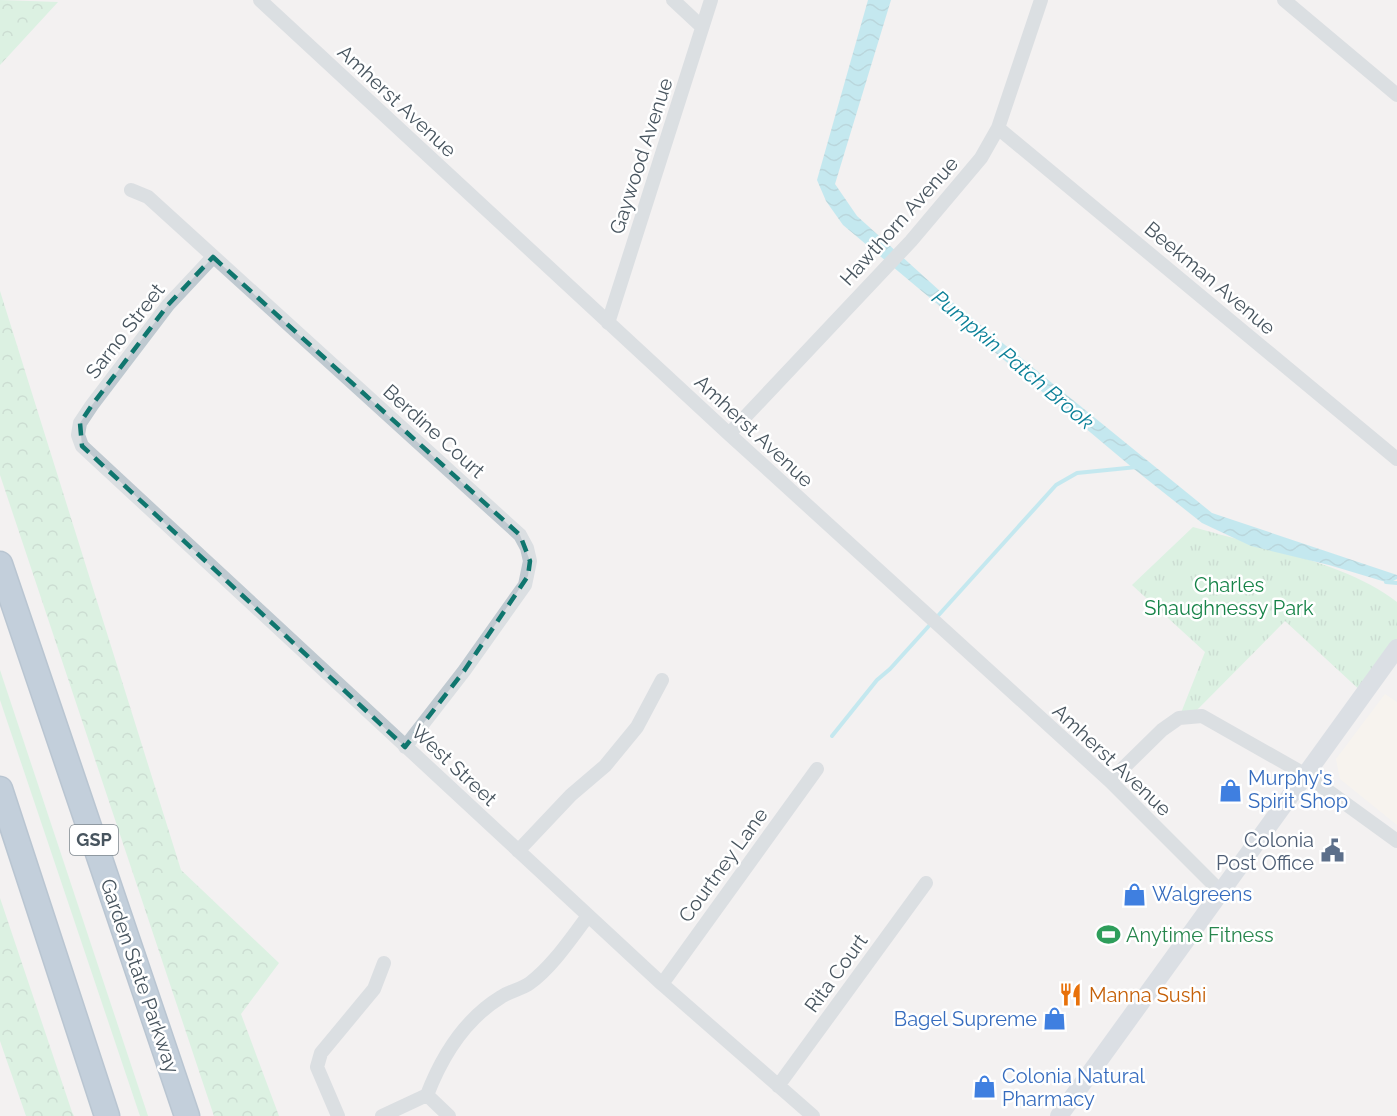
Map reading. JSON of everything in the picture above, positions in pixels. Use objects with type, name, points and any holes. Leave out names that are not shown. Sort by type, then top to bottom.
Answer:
[{"type":"highway","name":"Garden State Parkway","points":[[0,564],[187,1116]]},
{"type":"highway","points":[[0,789],[107,1116]]},
{"type":"main road","points":[[1059,1116],[1397,648]]},
{"type":"street","name":"Amherst Avenue","points":[[260,0],[608,323],[1110,781],[1221,892]]},
{"type":"street","points":[[673,0],[702,27]]},
{"type":"street","name":"Gaywood Avenue","points":[[608,323],[711,0]]},
{"type":"street","name":"Hawthorn Avenue","points":[[729,434],[911,241],[981,158],[998,128],[1041,0]]},
{"type":"street","points":[[1284,0],[1397,95]]},
{"type":"street","name":"Beekman Avenue","points":[[998,128],[1397,459]]},
{"type":"street","name":"Berdine Court","points":[[131,190],[148,197],[520,535],[527,548],[530,561],[525,585],[464,671],[405,747]]},
{"type":"street","name":"Sarno Street","points":[[78,435],[80,423],[135,347],[168,305],[213,257]]},
{"type":"street","name":"West Street","points":[[78,435],[90,456],[662,984],[813,1116]]},
{"type":"street","points":[[518,851],[571,795],[605,766],[637,727],[662,680]]},
{"type":"street","points":[[1110,781],[1162,730],[1179,718],[1192,715],[1212,720],[1306,775],[1397,841]]},
{"type":"street","name":"Courtney Lane","points":[[662,984],[817,769]]},
{"type":"street","name":"Rita Court","points":[[778,1086],[926,883]]},
{"type":"street","points":[[382,1116],[427,1095],[438,1066],[464,1029],[480,1012],[502,996],[530,983],[547,968],[588,916]]},
{"type":"street","points":[[338,1116],[317,1067],[321,1053],[374,989],[384,963]]},
{"type":"street","points":[[427,1095],[449,1116]]},
{"type":"highlighted area","points":[[213,257],[520,535],[530,561],[528,576],[464,671],[405,747],[82,446],[80,423],[92,405],[168,305]]},
{"type":"shaded area","points":[[1385,694],[1397,702],[1397,825],[1340,779],[1336,759]]},
{"type":"green space","points":[[0,0],[58,2],[0,65]]},
{"type":"green space","points":[[0,291],[181,870],[279,963],[241,1014],[279,1116],[214,1116],[0,475]]},
{"type":"green space","name":"Charles Shaughnessy Park","points":[[1193,527],[1327,566],[1377,588],[1397,602],[1397,648],[1364,694],[1285,621],[1192,715],[1179,718],[1205,652],[1132,585]]},
{"type":"green space","points":[[0,670],[148,1116],[140,1116],[0,700]]},
{"type":"green space","points":[[0,898],[74,1116],[26,1116],[0,1041]]},
{"type":"water","points":[[868,0],[891,0],[835,184],[857,216],[951,301],[1212,513],[1397,575],[1397,579],[1389,583],[1329,565],[1251,546],[1202,523],[1134,469],[843,225],[826,201],[817,180]]},
{"type":"waterway","points":[[832,736],[877,680],[890,669],[1056,485],[1077,473],[1137,467]]},
{"type":"waterway","name":"Pumpkin Patch Brook","points":[[1386,582],[1397,583]]},
{"type":"place","name":"Murphy's Spirit Shop","points":[[1230,790]]},
{"type":"place","name":"Colonia Post Office","points":[[1332,851]]},
{"type":"place","name":"Walgreens","points":[[1134,894]]},
{"type":"place","name":"Anytime Fitness","points":[[1108,935]]},
{"type":"place","name":"Manna Sushi","points":[[1071,995]]},
{"type":"place","name":"Bagel Supreme","points":[[1055,1019]]},
{"type":"place","name":"Colonia Natural Pharmacy","points":[[984,1087]]}]
